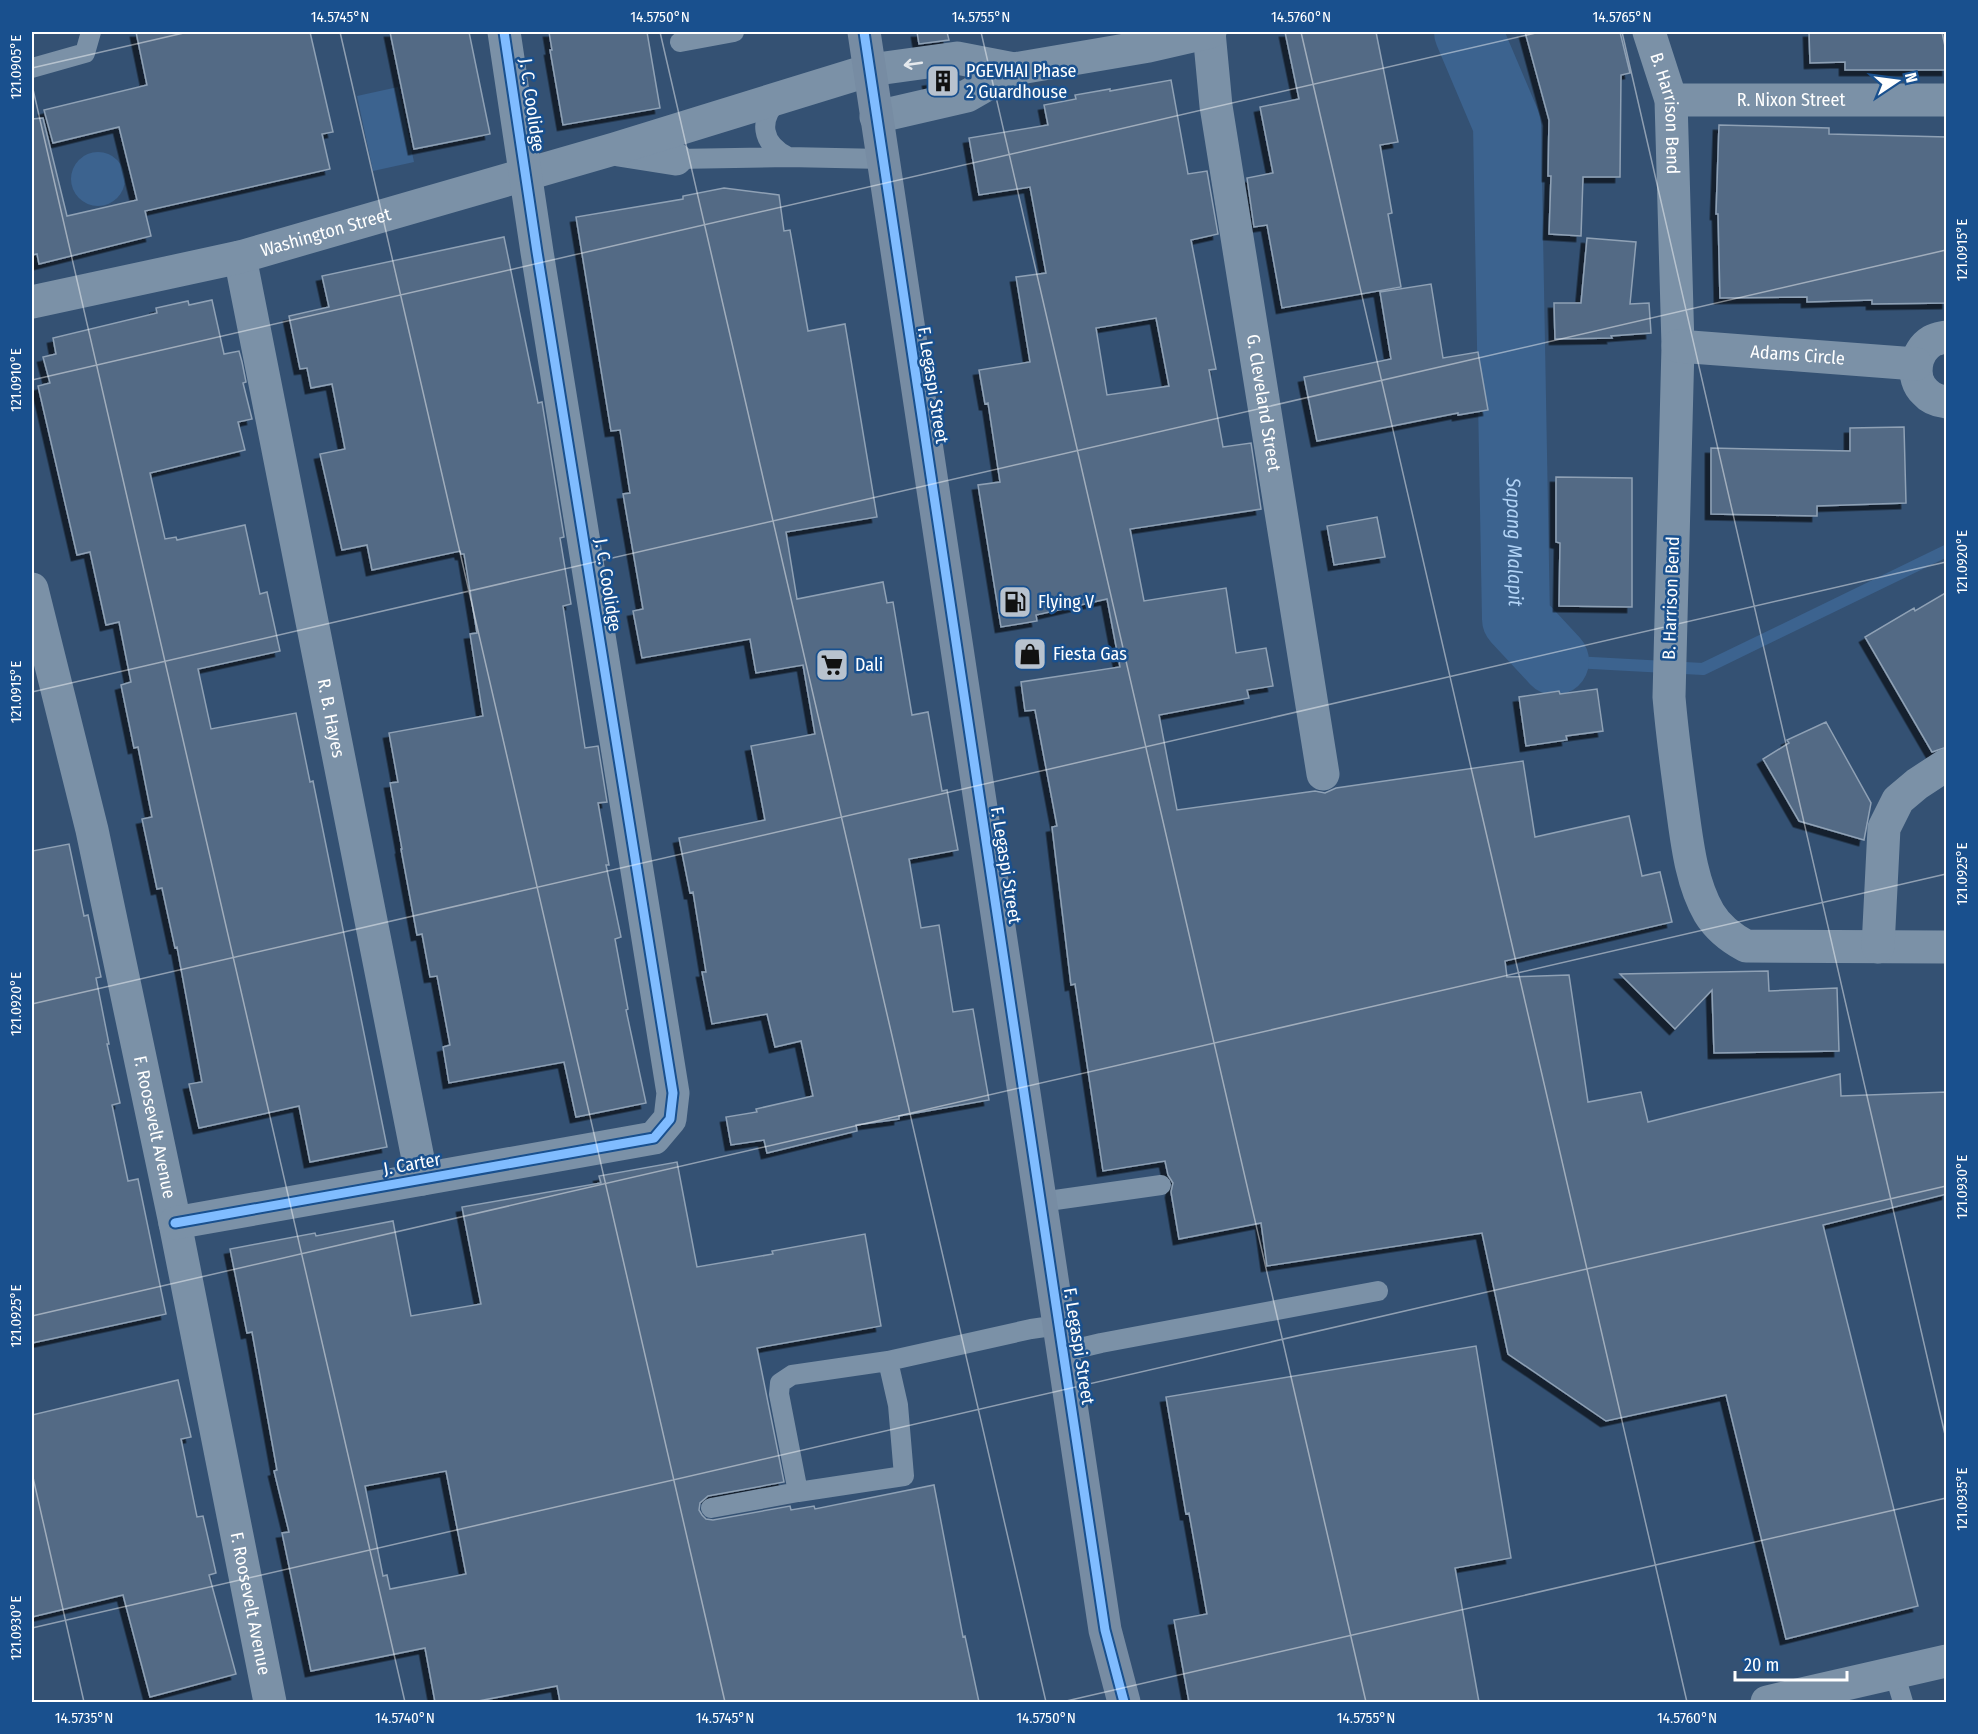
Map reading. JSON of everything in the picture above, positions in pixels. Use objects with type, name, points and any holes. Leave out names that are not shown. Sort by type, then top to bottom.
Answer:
[{"type":"main road","name":"F. Legaspi Street","points":[[864,32],[1106,1630],[1124,1702]]},
{"type":"street","name":"J. C. Coolidge","points":[[504,32],[673,1093],[670,1119],[654,1138]]},
{"type":"street","name":"Washington Street","points":[[876,117],[967,96],[1014,69],[1149,46],[1209,32]]},
{"type":"street","name":"G. Cleveland Street","points":[[1209,32],[1216,106],[1323,774]]},
{"type":"street","name":"B. Harrison Bend","points":[[1649,32],[1671,100],[1678,346],[1669,697],[1688,848],[1697,885],[1709,914],[1729,937],[1746,946],[1947,947]]},
{"type":"street","name":"Washington Street","points":[[32,302],[240,257],[614,149],[870,70],[957,58],[1014,69]]},
{"type":"street","name":"R. Nixon Street","points":[[1671,100],[1947,100]]},
{"type":"street","name":"Washington Street","points":[[614,149],[676,159]]},
{"type":"street","name":"R. B. Hayes","points":[[240,257],[422,1179]]},
{"type":"street","points":[[1947,337],[1933,341],[1922,350],[1916,364],[1916,379],[1923,391],[1935,400],[1947,402]]},
{"type":"street","name":"Adams Circle","points":[[1678,346],[1916,364]]},
{"type":"street","name":"F. Roosevelt Avenue","points":[[32,589],[92,830],[175,1222],[270,1702]]},
{"type":"street","points":[[1878,947],[1884,828],[1898,800],[1917,784],[1947,765]]},
{"type":"street","name":"J. Carter","points":[[175,1222],[654,1138]]},
{"type":"street","points":[[1767,1702],[1898,1687],[1947,1661]]},
{"type":"lane","points":[[32,68],[85,53],[91,32]]},
{"type":"lane","points":[[680,42],[734,32]]},
{"type":"lane","points":[[779,99],[771,107],[766,118],[765,130],[769,142],[777,151],[788,157]]},
{"type":"lane","points":[[676,159],[788,157],[882,159]]},
{"type":"lane","points":[[1041,1202],[1161,1185]]},
{"type":"lane","points":[[798,1492],[778,1394],[780,1383],[792,1375],[888,1361],[1031,1329],[1061,1338],[1101,1343],[1378,1291]]},
{"type":"lane","points":[[711,1508],[904,1476],[898,1405],[888,1361]]},
{"type":"water","points":[[398,87],[414,162],[373,171],[357,96]]},
{"type":"water","points":[[98,152],[108,154],[117,160],[123,169],[125,179],[123,189],[117,198],[108,204],[98,206],[88,204],[79,198],[73,189],[71,179],[73,169],[79,160],[88,154]]},
{"type":"building","points":[[136,32],[310,32],[333,132],[322,134],[330,169],[145,211],[151,236],[39,264],[37,254],[32,255],[32,119],[43,118],[67,216],[137,200],[119,127],[53,143],[44,110],[147,85]]},
{"type":"building","points":[[390,32],[469,32],[490,134],[414,149]]},
{"type":"building","points":[[549,32],[647,32],[660,108],[563,125]]},
{"type":"building","points":[[917,32],[947,32],[949,40],[919,44]]},
{"type":"building","points":[[1285,32],[1376,32],[1398,142],[1380,145],[1392,213],[1388,214],[1401,287],[1282,308],[1267,225],[1254,227],[1247,178],[1273,173],[1260,107],[1299,99]]},
{"type":"building","points":[[1525,32],[1620,32],[1630,73],[1621,75],[1620,177],[1583,177],[1581,236],[1549,234],[1551,176],[1548,176],[1549,120]]},
{"type":"building","points":[[1809,32],[1947,32],[1947,70],[1845,70],[1845,62],[1810,63]]},
{"type":"building","points":[[958,77],[958,79],[929,86],[928,81]]},
{"type":"building","points":[[1171,80],[1188,174],[1207,171],[1218,234],[1191,240],[1216,369],[1209,370],[1223,447],[1251,443],[1261,509],[1130,529],[1144,601],[1226,588],[1236,653],[1266,648],[1273,686],[1247,690],[1249,698],[1159,715],[1177,810],[1315,791],[1325,793],[1336,788],[1523,761],[1535,837],[1629,816],[1642,876],[1660,872],[1672,922],[1505,961],[1507,977],[1569,975],[1588,1102],[1641,1092],[1648,1122],[1840,1074],[1841,1096],[1947,1092],[1947,1194],[1823,1225],[1918,1606],[1786,1639],[1726,1395],[1606,1421],[1508,1354],[1482,1233],[1267,1266],[1261,1223],[1179,1239],[1171,1192],[1173,1183],[1168,1175],[1165,1161],[1103,1171],[1075,984],[1071,985],[1052,827],[1057,826],[1035,710],[1025,711],[1021,682],[1120,667],[1107,599],[1036,615],[1037,621],[1001,627],[978,485],[1000,482],[988,403],[985,404],[979,370],[1030,362],[1016,277],[1046,273],[1030,187],[979,195],[969,138],[1048,125],[1044,105],[1076,99],[1075,95],[1110,89],[1110,91]],"holes":[[[1156,318],[1169,386],[1107,395],[1096,328]]]},
{"type":"building","points":[[1719,125],[1829,128],[1829,134],[1947,137],[1947,303],[1872,304],[1872,300],[1807,302],[1807,297],[1720,298],[1718,214],[1716,214]]},
{"type":"building","points":[[724,188],[779,195],[784,231],[790,230],[808,331],[845,324],[877,517],[786,532],[797,599],[883,582],[887,603],[893,602],[912,715],[928,712],[942,791],[947,790],[958,850],[909,859],[921,928],[939,925],[953,1012],[973,1009],[989,1100],[899,1116],[899,1119],[856,1125],[857,1131],[767,1153],[764,1140],[731,1145],[726,1117],[757,1112],[756,1109],[813,1096],[801,1041],[775,1047],[767,1014],[712,1024],[702,972],[706,972],[693,892],[690,893],[679,838],[765,820],[751,746],[815,734],[803,665],[756,673],[750,639],[642,658],[633,611],[643,609],[623,494],[630,493],[620,430],[611,431],[576,217],[683,199],[683,196]]},
{"type":"building","points":[[504,237],[538,403],[542,402],[564,537],[560,538],[571,604],[563,606],[585,748],[598,746],[607,802],[598,803],[609,865],[606,865],[621,937],[615,939],[628,1009],[626,1010],[646,1103],[576,1117],[564,1062],[449,1083],[443,1047],[450,1045],[437,976],[430,977],[422,934],[417,935],[401,849],[390,783],[398,782],[389,733],[483,716],[470,634],[477,633],[464,554],[460,551],[372,570],[367,545],[342,550],[320,454],[345,449],[332,384],[311,388],[307,368],[300,369],[289,316],[329,307],[322,276]]},
{"type":"building","points":[[1587,238],[1636,242],[1630,304],[1649,303],[1651,333],[1611,336],[1612,338],[1555,339],[1554,303],[1581,303]]},
{"type":"building","points":[[1431,284],[1443,358],[1478,352],[1488,410],[1458,415],[1458,413],[1317,441],[1304,377],[1391,359],[1380,292]]},
{"type":"building","points":[[212,300],[224,354],[239,351],[242,362],[246,382],[243,383],[252,419],[238,422],[245,450],[150,473],[165,539],[176,537],[177,540],[245,525],[260,594],[267,592],[280,651],[198,669],[211,729],[296,713],[310,782],[313,781],[387,1147],[310,1162],[299,1106],[199,1128],[189,1084],[202,1082],[177,947],[175,948],[162,888],[157,889],[142,819],[152,817],[138,747],[134,748],[121,685],[131,682],[119,622],[106,625],[90,552],[77,555],[38,386],[50,383],[43,357],[56,354],[53,338],[157,313],[156,308],[188,301],[189,305]]},
{"type":"building","points":[[1904,427],[1906,503],[1817,506],[1817,516],[1711,514],[1711,448],[1850,451],[1850,428]]},
{"type":"building","points":[[1556,477],[1632,478],[1632,607],[1559,606],[1560,543],[1556,542]]},
{"type":"building","points":[[1377,517],[1385,557],[1334,565],[1327,526]]},
{"type":"building","points":[[1947,592],[1947,747],[1932,752],[1865,637],[1914,608],[1915,611]]},
{"type":"building","points":[[1597,689],[1603,731],[1566,736],[1567,740],[1526,746],[1519,697],[1559,691],[1560,694]]},
{"type":"building","points":[[1826,722],[1871,803],[1864,840],[1799,821],[1763,759],[1789,743],[1787,740]]},
{"type":"building","points":[[69,844],[84,916],[88,915],[101,977],[96,978],[120,1103],[112,1105],[128,1181],[138,1179],[166,1314],[32,1343],[32,851]]},
{"type":"building","points":[[1768,971],[1769,991],[1837,988],[1839,1051],[1714,1053],[1712,990],[1675,1029],[1620,974]]},
{"type":"building","points":[[677,1162],[697,1267],[773,1254],[772,1251],[865,1234],[881,1326],[757,1348],[784,1482],[708,1496],[700,1503],[699,1510],[706,1519],[713,1520],[790,1506],[791,1510],[814,1506],[815,1509],[934,1485],[963,1637],[965,1636],[979,1702],[560,1702],[557,1686],[473,1702],[435,1702],[425,1648],[311,1671],[282,1533],[289,1532],[274,1471],[277,1470],[252,1332],[247,1333],[230,1249],[393,1221],[411,1316],[481,1304],[462,1207],[601,1183],[599,1176]],"holes":[[[446,1471],[466,1574],[390,1589],[387,1575],[383,1576],[365,1486]]]},
{"type":"building","points":[[1476,1346],[1511,1558],[1455,1568],[1479,1702],[1189,1702],[1174,1620],[1207,1614],[1189,1513],[1186,1514],[1166,1397]]},
{"type":"building","points":[[178,1380],[191,1437],[181,1439],[197,1517],[203,1516],[216,1573],[209,1575],[236,1674],[150,1697],[123,1595],[32,1617],[32,1415]]},
{"type":"waterway","name":"Sapang Malapit","points":[[1468,32],[1507,124],[1516,619],[1555,661]]},
{"type":"waterway","name":"Sapang Malapit","points":[[1555,661],[1703,669],[1946,551]]},
{"type":"cycle path","points":[[175,1223],[654,1138],[670,1119],[673,1093],[537,252],[504,32]]},
{"type":"cycle path","points":[[864,32],[1105,1630],[1124,1702]]},
{"type":"place","name":"PGEVHAI Phase 2 Guardhouse","points":[[943,81]]},
{"type":"place","name":"Flying V","points":[[1015,602]]},
{"type":"place","name":"Fiesta Gas","points":[[1030,654]]},
{"type":"place","name":"Dali","points":[[832,665]]}]
